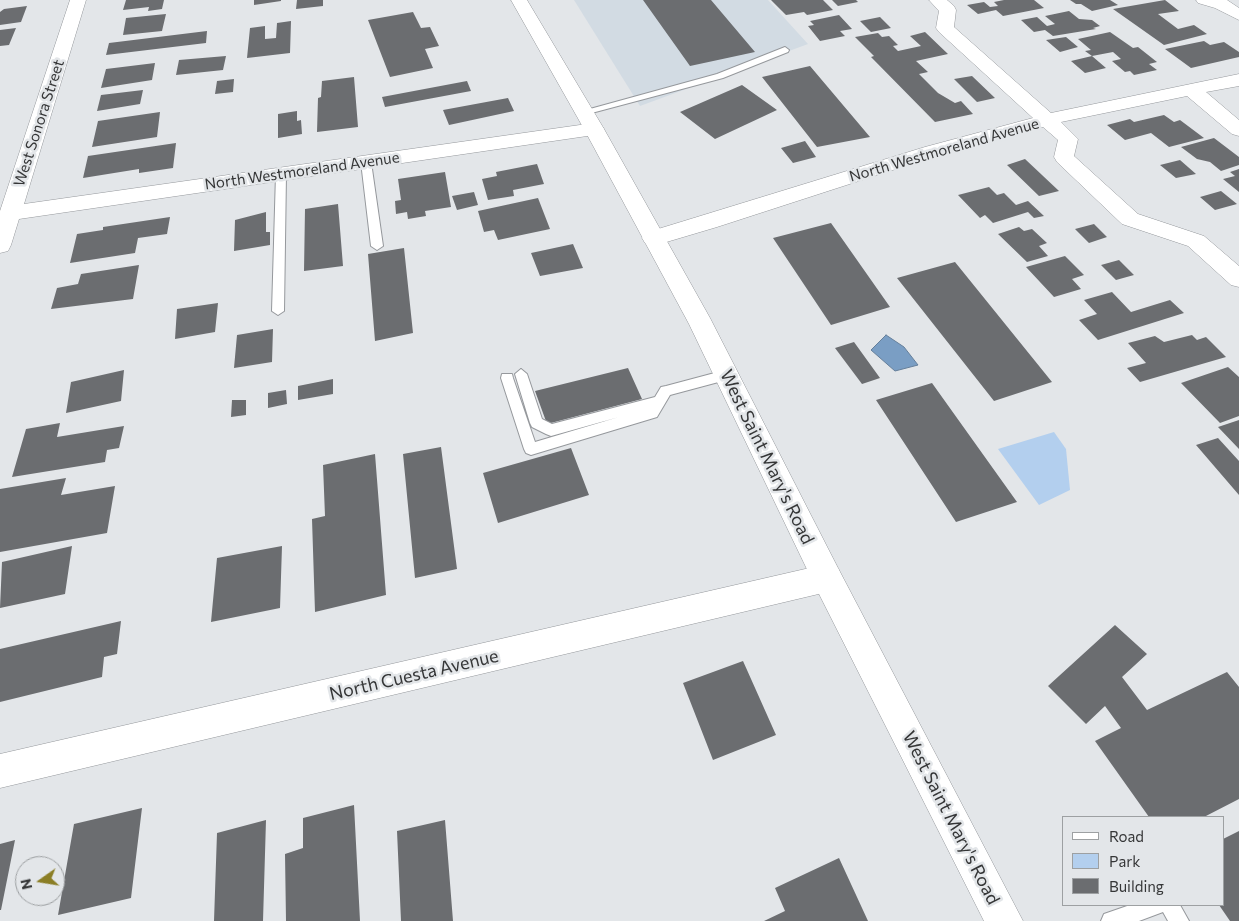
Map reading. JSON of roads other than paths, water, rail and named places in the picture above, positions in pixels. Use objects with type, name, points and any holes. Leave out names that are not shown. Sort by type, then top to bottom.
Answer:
[{"type":"street","name":"West Sonora Street","points":[[0,245],[78,0]]},
{"type":"street","name":"West Saint Mary's Road","points":[[519,0],[589,121],[726,375],[1004,921]]},
{"type":"street","points":[[937,0],[948,10],[945,28],[1068,139],[1064,157],[1130,219],[1196,241],[1239,279]]},
{"type":"street","points":[[1204,0],[1221,4],[1239,15]]},
{"type":"street","name":"North Westmoreland Avenue","points":[[653,238],[932,151],[1047,120],[1239,80]]},
{"type":"street","points":[[1190,89],[1239,130]]},
{"type":"street","name":"North Westmoreland Avenue","points":[[11,213],[366,162],[589,121]]},
{"type":"street","name":"North Cuesta Avenue","points":[[0,771],[828,578]]},
{"type":"lane","points":[[589,121],[671,89],[720,76],[785,50]]},
{"type":"lane","points":[[366,162],[377,246]]},
{"type":"lane","points":[[278,311],[281,174]]},
{"type":"lane","points":[[521,374],[537,423],[551,430],[660,400]]},
{"type":"lane","points":[[508,378],[531,449],[652,413],[666,391],[726,375]]},
{"type":"lane","points":[[1111,921],[1154,906]]},
{"type":"lane","points":[[1170,906],[1180,921]]}]
